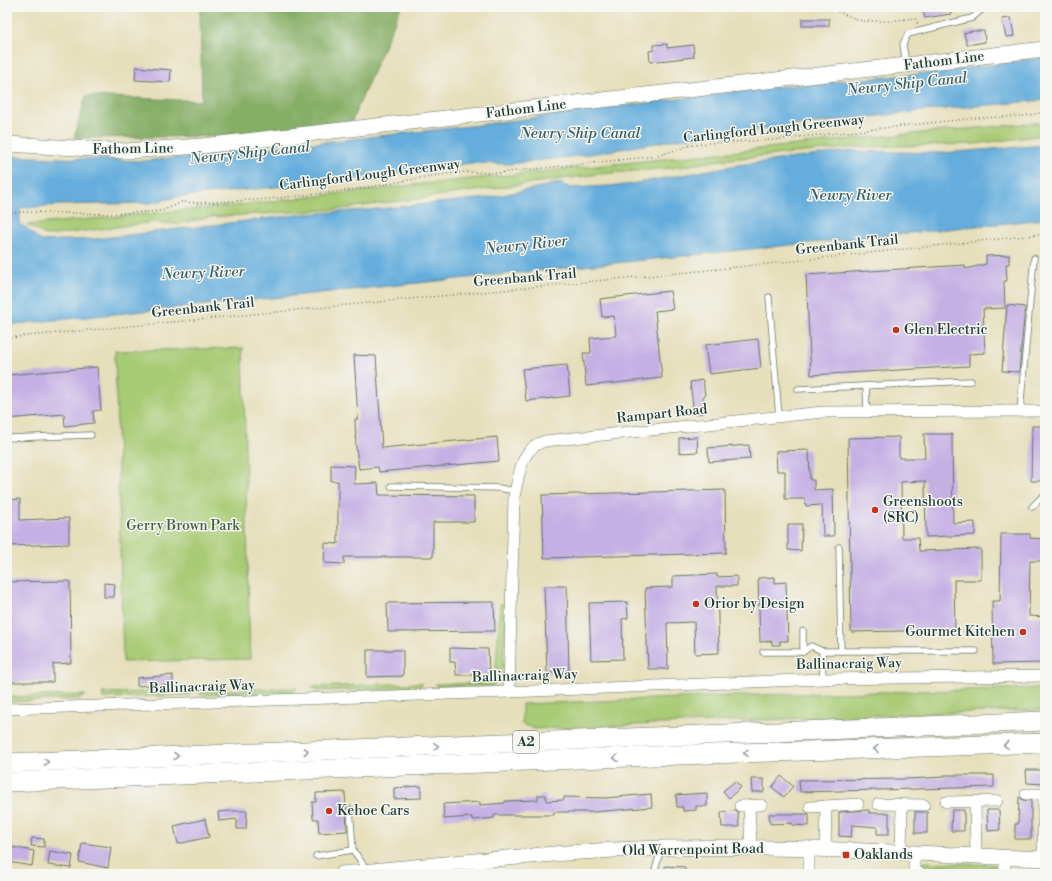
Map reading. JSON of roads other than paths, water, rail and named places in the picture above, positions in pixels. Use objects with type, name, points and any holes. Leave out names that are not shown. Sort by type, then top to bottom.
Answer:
[{"type":"highway","name":"A2","points":[[7,763],[1045,721]]},
{"type":"highway","name":"A2","points":[[7,782],[680,754],[1045,743]]},
{"type":"main road","name":"Fathom Line","points":[[7,144],[126,151],[202,146],[1045,49]]},
{"type":"main road","name":"Old Warrenpoint Road","points":[[342,874],[415,870],[661,848],[751,848],[1044,859]]},
{"type":"street","name":"Rampart Road","points":[[509,692],[515,491],[521,467],[528,452],[535,444],[545,441],[823,412],[1045,411]]},
{"type":"street","name":"Ballinacraig Way","points":[[7,709],[509,692],[822,679],[1045,676]]},
{"type":"street","points":[[1026,794],[1044,794],[1044,859]]},
{"type":"street","points":[[975,801],[976,856]]},
{"type":"street","points":[[946,802],[997,801]]},
{"type":"street","points":[[810,807],[858,804]]},
{"type":"street","points":[[878,804],[924,805]]},
{"type":"street","points":[[902,804],[908,853],[914,870],[921,874]]},
{"type":"street","points":[[751,848],[744,806],[761,805]]},
{"type":"street","points":[[825,851],[826,806]]},
{"type":"street","points":[[809,850],[809,874]]},
{"type":"street","points":[[1004,874],[1006,857]]},
{"type":"lane","points":[[906,65],[903,44],[904,38],[908,34],[972,18],[985,7]]},
{"type":"lane","points":[[1020,411],[1034,258]]},
{"type":"lane","points":[[769,297],[779,417]]},
{"type":"lane","points":[[798,389],[971,381]]},
{"type":"lane","points":[[866,386],[867,412]]},
{"type":"lane","points":[[7,438],[91,435]]},
{"type":"lane","points":[[391,486],[499,488],[515,491]]},
{"type":"lane","points":[[1032,506],[1045,494]]},
{"type":"lane","points":[[839,547],[841,651]]},
{"type":"lane","points":[[803,632],[803,652]]},
{"type":"lane","points":[[763,652],[803,652],[811,646],[822,651],[976,651]]},
{"type":"lane","points":[[822,651],[822,679]]},
{"type":"lane","points":[[350,809],[353,850],[368,873]]},
{"type":"lane","points":[[654,874],[661,848]]},
{"type":"lane","points":[[316,856],[353,850]]},
{"type":"water","name":"Newry River","points":[[1045,57],[1045,100],[921,111],[678,139],[585,155],[509,164],[471,163],[346,180],[176,197],[150,203],[59,205],[20,208],[20,226],[24,226],[41,241],[95,239],[305,214],[367,210],[488,198],[560,183],[570,188],[626,185],[738,165],[851,151],[942,153],[1045,145],[1045,219],[7,325],[7,156],[141,161],[186,157],[470,126],[763,88],[942,72]]},
{"type":"place","name":"Glen Electric","points":[[896,330]]},
{"type":"place","name":"Greenshoots (SRC)","points":[[875,510]]},
{"type":"place","name":"Orior by Design","points":[[696,604]]},
{"type":"place","name":"Gourmet Kitchen","points":[[1023,632]]},
{"type":"place","name":"Kehoe Cars","points":[[329,811]]},
{"type":"place","name":"Oaklands","points":[[846,855]]},
{"type":"water label","name":"Newry Ship Canal","points":[[907,84]]},
{"type":"water label","name":"Newry Ship Canal","points":[[580,133]]},
{"type":"water label","name":"Newry Ship Canal","points":[[250,153]]},
{"type":"park label","name":"Gerry Brown Park","points":[[183,526]]}]
